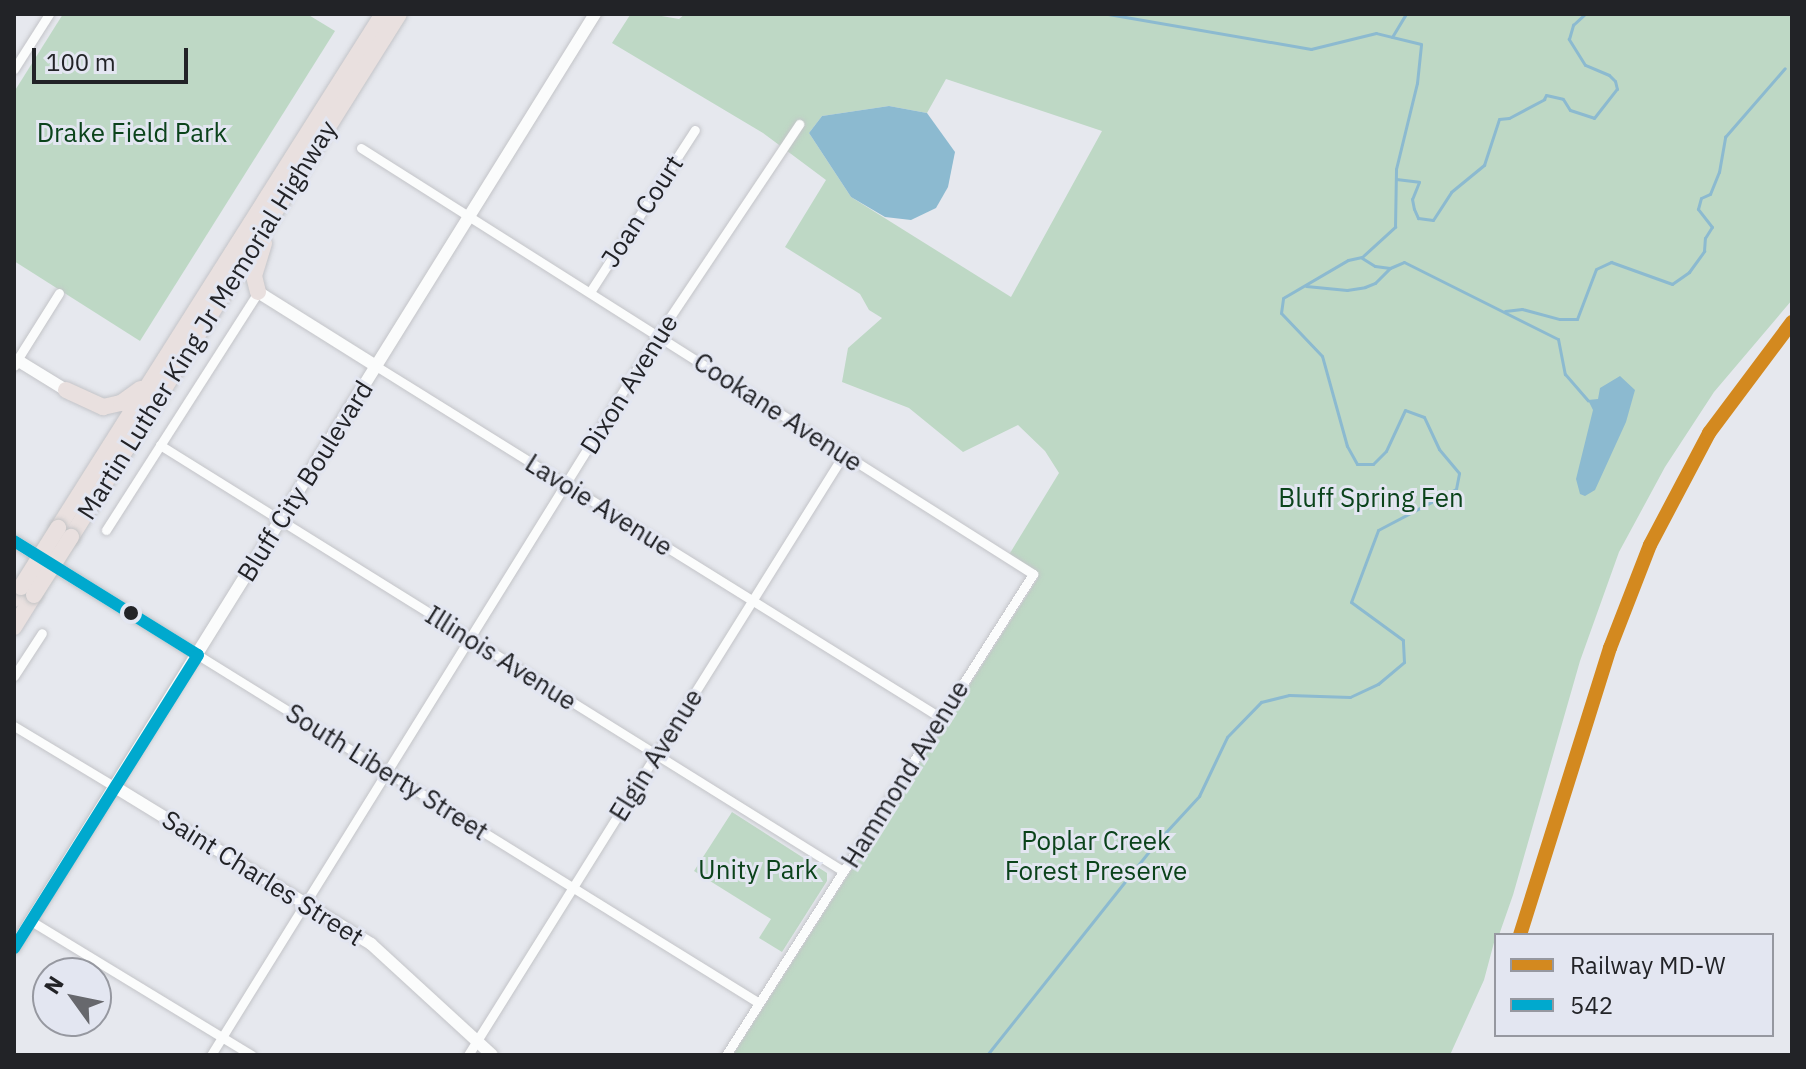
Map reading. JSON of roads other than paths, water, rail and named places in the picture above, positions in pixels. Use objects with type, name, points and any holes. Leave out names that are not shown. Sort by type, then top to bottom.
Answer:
[{"type":"highway","name":"Martin Luther King Jr Memorial Highway","points":[[64,533],[153,377],[383,14]]},
{"type":"highway","name":"Martin Luther King Jr Memorial Highway","points":[[14,627],[23,594],[399,14]]},
{"type":"highway","points":[[258,292],[254,276],[258,256],[300,186],[312,151]]},
{"type":"highway","points":[[66,390],[92,403],[110,406],[127,400],[153,377]]},
{"type":"main road","name":"Bluff City Boulevard","points":[[14,948],[595,14]]},
{"type":"main road","name":"Lavoie Avenue","points":[[258,292],[376,366]]},
{"type":"main road","points":[[15,361],[66,390]]},
{"type":"main road","name":"South Liberty Street","points":[[14,541],[198,655]]},
{"type":"main road","name":"Saint Charles Street","points":[[115,787],[371,944],[492,1055]]},
{"type":"street","points":[[14,69],[49,14]]},
{"type":"street","name":"Dixon Avenue","points":[[211,1055],[658,335],[799,124]]},
{"type":"street","name":"Joan Court","points":[[590,292],[695,130]]},
{"type":"street","name":"Cookane Avenue","points":[[361,148],[1033,574]]},
{"type":"street","points":[[106,530],[258,292]]},
{"type":"street","points":[[15,361],[59,293]]},
{"type":"street","name":"Lavoie Avenue","points":[[376,366],[941,718]]},
{"type":"street","name":"Illinois Avenue","points":[[160,445],[843,871]]},
{"type":"street","name":"Elgin Avenue","points":[[468,1055],[844,454]]},
{"type":"street","name":"Hammond Avenue","points":[[726,1055],[1033,574]]},
{"type":"street","points":[[14,676],[42,633]]},
{"type":"street","name":"South Liberty Street","points":[[198,655],[759,1003]]},
{"type":"street","name":"Saint Charles Street","points":[[14,726],[115,787]]},
{"type":"street","points":[[31,921],[251,1055]]},
{"type":"water","points":[[889,106],[927,113],[955,152],[948,187],[936,208],[911,220],[885,217],[851,197],[809,133],[822,116]]},
{"type":"water","points":[[1620,376],[1635,390],[1626,422],[1595,490],[1585,496],[1580,494],[1576,479],[1593,410],[1588,400],[1598,399],[1600,388]]},
{"type":"waterway","points":[[987,1055],[1154,845],[1199,796],[1227,737],[1261,702],[1289,695],[1350,697],[1378,684],[1404,662],[1403,640],[1351,602],[1378,530],[1456,489],[1459,473],[1439,449],[1424,417],[1405,410],[1386,451],[1373,464],[1357,464],[1347,446],[1322,356],[1281,313],[1283,298],[1348,260],[1362,257],[1395,227],[1396,169],[1417,83],[1421,44],[1376,33],[1311,49],[1108,14]]},
{"type":"waterway","points":[[1392,37],[1406,14]]},
{"type":"waterway","points":[[1396,179],[1419,182],[1412,199],[1414,209],[1418,218],[1433,220],[1451,192],[1484,165],[1499,119],[1509,118],[1546,95],[1563,99],[1570,110],[1594,118],[1617,89],[1609,75],[1585,65],[1569,39],[1573,25],[1585,14]]},
{"type":"waterway","points":[[1505,311],[1522,309],[1560,319],[1577,319],[1596,269],[1611,262],[1672,284],[1689,272],[1704,251],[1705,238],[1712,227],[1698,209],[1701,198],[1710,194],[1719,172],[1725,137],[1785,68]]},
{"type":"waterway","points":[[1362,258],[1375,266],[1390,268],[1404,262],[1558,339],[1565,374],[1588,400]]},
{"type":"waterway","points":[[1306,286],[1347,290],[1365,287],[1375,283],[1390,268]]},
{"type":"rail line","name":"MD-W","points":[[1521,933],[1610,648],[1650,545],[1709,433],[1792,322]]},
{"type":"park label","name":"Drake Field Park","points":[[132,133]]},
{"type":"park label","name":"Bluff Spring Fen","points":[[1371,498]]},
{"type":"park label","name":"Poplar Creek Forest Preserve","points":[[1096,856]]},
{"type":"park label","name":"Unity Park","points":[[758,870]]}]
